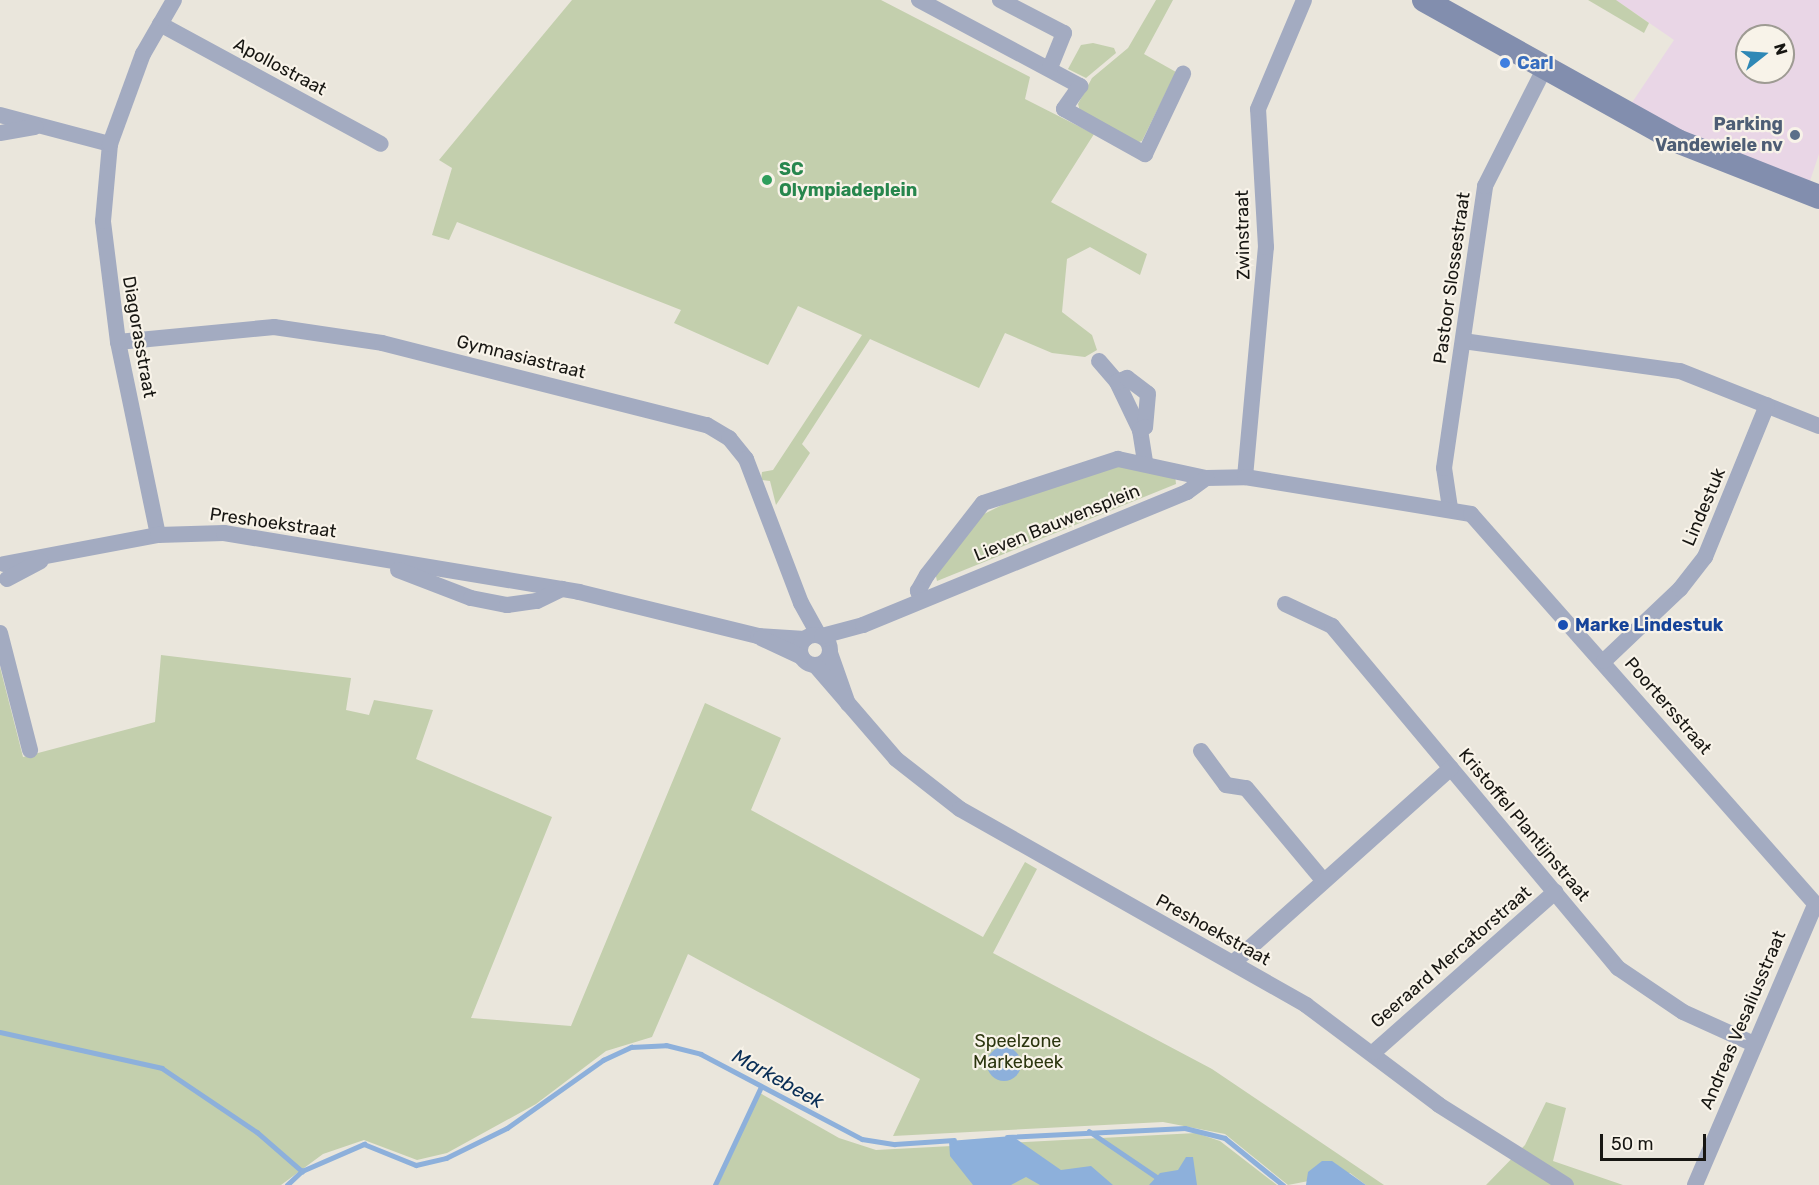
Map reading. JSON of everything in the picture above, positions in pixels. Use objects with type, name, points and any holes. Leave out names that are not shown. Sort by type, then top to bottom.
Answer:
[{"type":"street","name":"Diagorasstraat","points":[[158,535],[118,342],[103,221],[110,144],[160,24],[174,0]]},
{"type":"street","points":[[919,0],[1080,86],[1064,109],[1145,154],[1184,75]]},
{"type":"street","points":[[1000,0],[1064,33],[1050,68]]},
{"type":"street","name":"Zwinstraat","points":[[1245,477],[1266,247],[1258,109],[1304,0]]},
{"type":"street","points":[[1424,0],[1723,164],[1819,196]]},
{"type":"street","name":"Apollostraat","points":[[160,24],[381,144]]},
{"type":"street","name":"Pastoor Slossestraat","points":[[1450,508],[1444,468],[1485,186],[1545,67]]},
{"type":"street","points":[[0,115],[110,144]]},
{"type":"street","points":[[0,133],[41,126]]},
{"type":"street","name":"Gymnasiastraat","points":[[118,342],[274,327],[382,343],[707,425],[729,438],[746,459],[813,637]]},
{"type":"street","points":[[1463,340],[1680,371],[1819,426]]},
{"type":"street","name":"Lieven Bauwensplein","points":[[1099,361],[1117,382],[1140,430],[1145,463]]},
{"type":"street","name":"Lindestuk","points":[[1604,662],[1680,589],[1705,556],[1767,405]]},
{"type":"street","name":"Lieven Bauwensplein","points":[[921,599],[918,591],[927,575],[983,503],[1118,459],[1206,478],[1245,477]]},
{"type":"street","name":"Poortersstraat","points":[[1245,477],[1450,508],[1471,514],[1493,534],[1817,906]]},
{"type":"street","name":"Lieven Bauwensplein","points":[[813,637],[863,625],[921,599],[1187,492],[1206,478]]},
{"type":"street","name":"Preshoekstraat","points":[[3,573],[41,561],[158,535],[224,533],[562,589],[758,636],[813,637],[831,652],[848,704]]},
{"type":"street","name":"Preshoekstraat","points":[[357,555],[471,598],[507,605],[537,601],[562,589]]},
{"type":"street","name":"Kristoffel Plantijnstraat","points":[[1285,604],[1332,626],[1618,968],[1648,993],[1754,1044]]},
{"type":"street","name":"Lieven Bauwensplein","points":[[808,661],[831,652],[863,625]]},
{"type":"street","points":[[0,633],[30,750]]},
{"type":"street","name":"Preshoekstraat","points":[[758,636],[808,661],[896,759],[960,809],[1234,962],[1374,1052],[1439,1105],[1566,1185]]},
{"type":"street","points":[[808,661],[813,637]]},
{"type":"street","points":[[1201,751],[1226,785],[1245,788],[1322,879]]},
{"type":"street","points":[[1234,962],[1322,879],[1451,768]]},
{"type":"street","name":"Geeraard Mercatorstraat","points":[[1374,1052],[1555,892]]},
{"type":"street","name":"Andreas Vesaliusstraat","points":[[1695,1185],[1754,1044],[1817,906]]},
{"type":"shaded area","points":[[1616,0],[1819,0],[1819,154],[1809,184],[1743,161],[1631,104],[1674,40]]},
{"type":"green space","name":"SC Olympiadeplein","points":[[572,0],[881,0],[1030,77],[1025,99],[1094,134],[1051,202],[1147,254],[1140,275],[1090,247],[1067,259],[1062,312],[1092,335],[1097,350],[1085,357],[1052,353],[1005,333],[979,388],[870,339],[802,444],[810,453],[776,505],[770,481],[761,480],[762,472],[773,470],[862,335],[798,306],[768,365],[674,323],[681,310],[457,222],[449,240],[432,235],[452,168],[439,160]]},
{"type":"green space","points":[[1156,0],[1173,0],[1144,54],[1176,72],[1142,141],[1136,143],[1080,111],[1078,104],[1092,78],[1128,48]]},
{"type":"green space","points":[[1588,0],[1616,0],[1649,23],[1644,33]]},
{"type":"green space","points":[[1093,43],[1114,48],[1116,53],[1086,78],[1068,69],[1081,45]]},
{"type":"green space","points":[[1117,464],[1175,475],[1176,484],[937,581],[935,572],[980,516],[1012,500]]},
{"type":"green space","name":"Speelzone Markebeek","points":[[161,655],[351,678],[346,710],[369,715],[374,700],[433,710],[416,759],[552,817],[471,1018],[571,1026],[705,703],[781,738],[751,810],[983,937],[1025,862],[1037,869],[993,953],[1212,1069],[1384,1185],[1366,1185],[1350,1173],[1288,1185],[1225,1134],[1163,1122],[893,1136],[920,1079],[688,954],[652,1037],[606,1051],[536,1104],[447,1153],[417,1160],[364,1140],[323,1154],[281,1185],[0,1185],[0,667],[23,757],[155,722]]},
{"type":"green space","points":[[760,1093],[839,1138],[876,1150],[1196,1133],[1220,1141],[1277,1185],[718,1185]]},
{"type":"green space","points":[[1546,1102],[1566,1108],[1553,1161],[1623,1185],[1486,1185],[1525,1145]]},
{"type":"water","points":[[1004,1047],[1016,1052],[1021,1064],[1016,1076],[1004,1081],[992,1076],[987,1064],[992,1052]]},
{"type":"water","points":[[1012,1136],[1061,1170],[1091,1166],[1113,1185],[1040,1185],[1026,1177],[1011,1185],[973,1185],[950,1156],[949,1141]]},
{"type":"water","points":[[1186,1157],[1193,1157],[1197,1185],[1149,1185],[1160,1173],[1178,1170]]},
{"type":"water","points":[[1322,1161],[1332,1161],[1366,1185],[1306,1185],[1308,1172]]},
{"type":"waterway","points":[[0,1032],[162,1068],[257,1132],[302,1171]]},
{"type":"waterway","name":"Markebeek","points":[[287,1185],[302,1171],[364,1144],[416,1165],[446,1158],[507,1128],[603,1060],[631,1047],[666,1045],[701,1054],[862,1139],[895,1144],[954,1140]]},
{"type":"waterway","points":[[715,1185],[761,1087]]},
{"type":"waterway","name":"Markebeek","points":[[1007,1137],[1185,1128],[1225,1138],[1283,1185]]},
{"type":"waterway","points":[[1089,1131],[1161,1180]]},
{"type":"place","name":"Carl","points":[[1505,63]]},
{"type":"place","name":"Parking Vandewiele nv","points":[[1795,135]]},
{"type":"place","name":"SC Olympiadeplein","points":[[767,180]]},
{"type":"place","name":"Marke Lindestuk","points":[[1563,625]]}]
